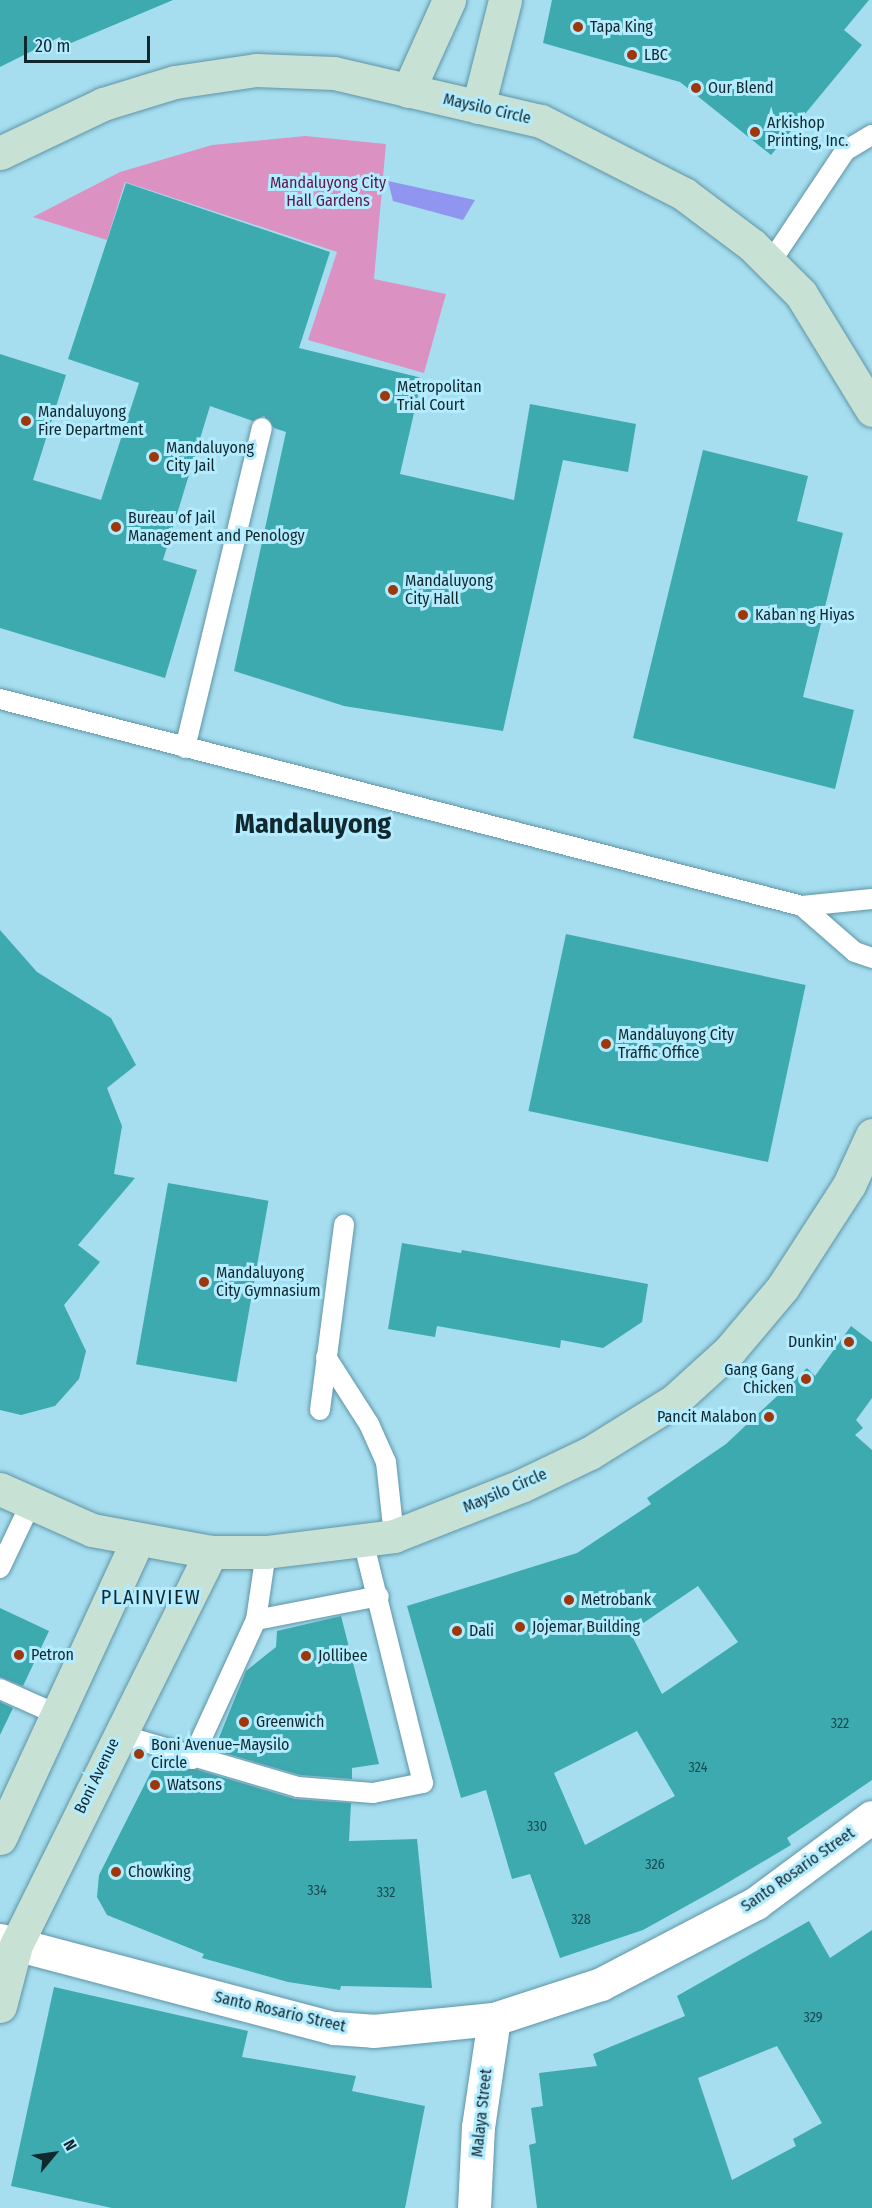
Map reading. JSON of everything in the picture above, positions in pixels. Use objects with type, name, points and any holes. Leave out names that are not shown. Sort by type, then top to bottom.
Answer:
[{"type":"main road","points":[[408,91],[449,0]]},
{"type":"main road","points":[[478,107],[505,0]]},
{"type":"main road","name":"Maysilo Circle","points":[[0,153],[103,104],[175,82],[256,70],[323,72],[541,121],[618,156],[684,194],[770,263],[801,294],[872,410]]},
{"type":"main road","name":"Maysilo Circle","points":[[0,1490],[92,1530],[211,1552],[266,1552],[378,1538],[590,1453],[674,1401],[730,1350],[783,1287],[860,1185],[872,1135]]},
{"type":"main road","points":[[0,1838],[138,1540]]},
{"type":"main road","name":"Boni Avenue","points":[[0,2006],[8,1943],[211,1552]]},
{"type":"street","name":"Santo Rosario Street","points":[[8,1943],[334,2028],[373,2031],[494,2019],[601,1984],[756,1904],[872,1817]]},
{"type":"street","name":"Malaya Street","points":[[474,2208],[478,2127],[494,2019]]},
{"type":"lane","points":[[770,263],[845,151],[872,135]]},
{"type":"lane","points":[[185,748],[262,428]]},
{"type":"lane","points":[[0,699],[802,906],[872,899]]},
{"type":"lane","points":[[802,906],[855,952],[872,958]]},
{"type":"lane","points":[[320,1410],[344,1224]]},
{"type":"lane","points":[[118,1734],[192,1759],[298,1787],[373,1793],[423,1783],[379,1596],[378,1538],[386,1462],[369,1424],[326,1357]]},
{"type":"lane","points":[[0,1568],[30,1505]]},
{"type":"lane","points":[[192,1759],[256,1620],[266,1552]]},
{"type":"lane","points":[[256,1620],[379,1596]]},
{"type":"lane","points":[[0,1689],[56,1714]]},
{"type":"green space","name":"Mandaluyong City Hall Gardens","points":[[305,136],[386,144],[374,279],[446,294],[424,373],[308,340],[337,252],[125,182],[107,240],[33,217],[120,172],[212,145]]},
{"type":"water","points":[[388,181],[475,200],[463,220],[393,201]]},
{"type":"building","points":[[0,0],[173,0],[64,46],[60,37],[0,67]]},
{"type":"building","points":[[552,0],[869,0],[844,30],[862,45],[771,155],[680,82],[543,43]]},
{"type":"building","points":[[126,183],[330,252],[299,348],[422,378],[400,474],[514,500],[530,404],[636,424],[628,472],[563,460],[503,731],[344,706],[234,671],[286,432],[274,428],[264,416],[253,421],[210,406],[163,560],[197,570],[165,678],[0,628],[0,354],[66,375],[33,480],[101,500],[139,383],[68,359]]},
{"type":"building","name":"Kaban ng Hiyas","points":[[703,450],[808,476],[797,521],[843,533],[803,697],[854,710],[835,789],[633,738]]},
{"type":"building","points":[[0,930],[37,972],[111,1018],[136,1065],[107,1088],[122,1126],[114,1174],[135,1178],[78,1245],[100,1262],[64,1305],[86,1351],[79,1379],[55,1406],[21,1415],[0,1410]]},
{"type":"building","points":[[566,934],[806,985],[768,1162],[528,1111]]},
{"type":"building","name":"Mandaluyong City Gymnasium","points":[[168,1183],[268,1201],[236,1382],[136,1364]]},
{"type":"building","points":[[402,1243],[461,1253],[462,1250],[648,1284],[642,1322],[603,1348],[561,1340],[560,1348],[437,1326],[435,1337],[388,1329]]},
{"type":"building","points":[[851,1326],[872,1342],[872,1398],[856,1420],[863,1428],[855,1435],[872,1450],[872,1780],[787,1838],[791,1845],[717,1889],[643,1930],[560,1958],[530,1874],[512,1879],[486,1790],[461,1798],[407,1606],[577,1553],[651,1504],[647,1498],[726,1444],[807,1368],[815,1376]],"holes":[[[698,1586],[738,1642],[662,1694],[630,1632]],[[637,1731],[675,1796],[585,1845],[554,1773]]]},
{"type":"building","name":"Petron","points":[[0,1608],[49,1631],[23,1686],[0,1677]]},
{"type":"building","points":[[341,1616],[379,1764],[352,1768],[352,1779],[300,1775],[214,1750],[246,1671],[276,1647],[277,1631]]},
{"type":"building","points":[[0,1702],[13,1708],[0,1735]]},
{"type":"building","points":[[158,1758],[295,1799],[351,1803],[349,1841],[417,1839],[432,1988],[341,1986],[340,1990],[288,1982],[202,1958],[204,1954],[107,1915],[97,1897],[99,1875]]},
{"type":"building","points":[[809,1921],[830,1958],[872,1930],[872,2208],[537,2208],[529,2145],[536,2143],[531,2108],[543,2106],[539,2073],[597,2066],[593,2054],[685,2016],[677,1996]],"holes":[[[777,2046],[822,2123],[793,2139],[796,2146],[732,2180],[698,2078]]]},
{"type":"building","points":[[54,1987],[248,2031],[242,2057],[356,2076],[352,2091],[425,2106],[405,2208],[112,2208],[11,2186]]},
{"type":"place","name":"Tapa King","points":[[578,27]]},
{"type":"place","name":"LBC","points":[[632,55]]},
{"type":"place","name":"Our Blend","points":[[696,88]]},
{"type":"place","name":"Arkishop Printing, Inc.","points":[[755,132]]},
{"type":"place","name":"Metropolitan Trial Court","points":[[385,396]]},
{"type":"place","name":"Mandaluyong Fire Department","points":[[26,421]]},
{"type":"place","name":"Mandaluyong City Jail","points":[[154,457]]},
{"type":"place","name":"Bureau of Jail Management and Penology","points":[[116,527]]},
{"type":"place","name":"Mandaluyong City Hall","points":[[393,590]]},
{"type":"place","name":"Kaban ng Hiyas","points":[[743,615]]},
{"type":"place","name":"Mandaluyong City Traffic Office","points":[[606,1044]]},
{"type":"place","name":"Mandaluyong City Gymnasium","points":[[204,1282]]},
{"type":"place","name":"Dunkin'","points":[[849,1342]]},
{"type":"place","name":"Gang Gang Chicken","points":[[806,1379]]},
{"type":"place","name":"Pancit Malabon","points":[[769,1417]]},
{"type":"place","name":"Metrobank","points":[[569,1600]]},
{"type":"place","name":"Jojemar Building","points":[[520,1627]]},
{"type":"place","name":"Dali","points":[[457,1631]]},
{"type":"place","name":"Petron","points":[[19,1655]]},
{"type":"place","name":"Jollibee","points":[[306,1656]]},
{"type":"place","name":"Greenwich","points":[[244,1722]]},
{"type":"place","name":"Boni Avenue–Maysilo Circle","points":[[139,1754]]},
{"type":"place","name":"Watsons","points":[[155,1785]]},
{"type":"place","name":"Chowking","points":[[116,1872]]},
{"type":"district","name":"Mandaluyong","points":[[313,824]]},
{"type":"district","name":"PLAINVIEW","points":[[151,1597]]}]
